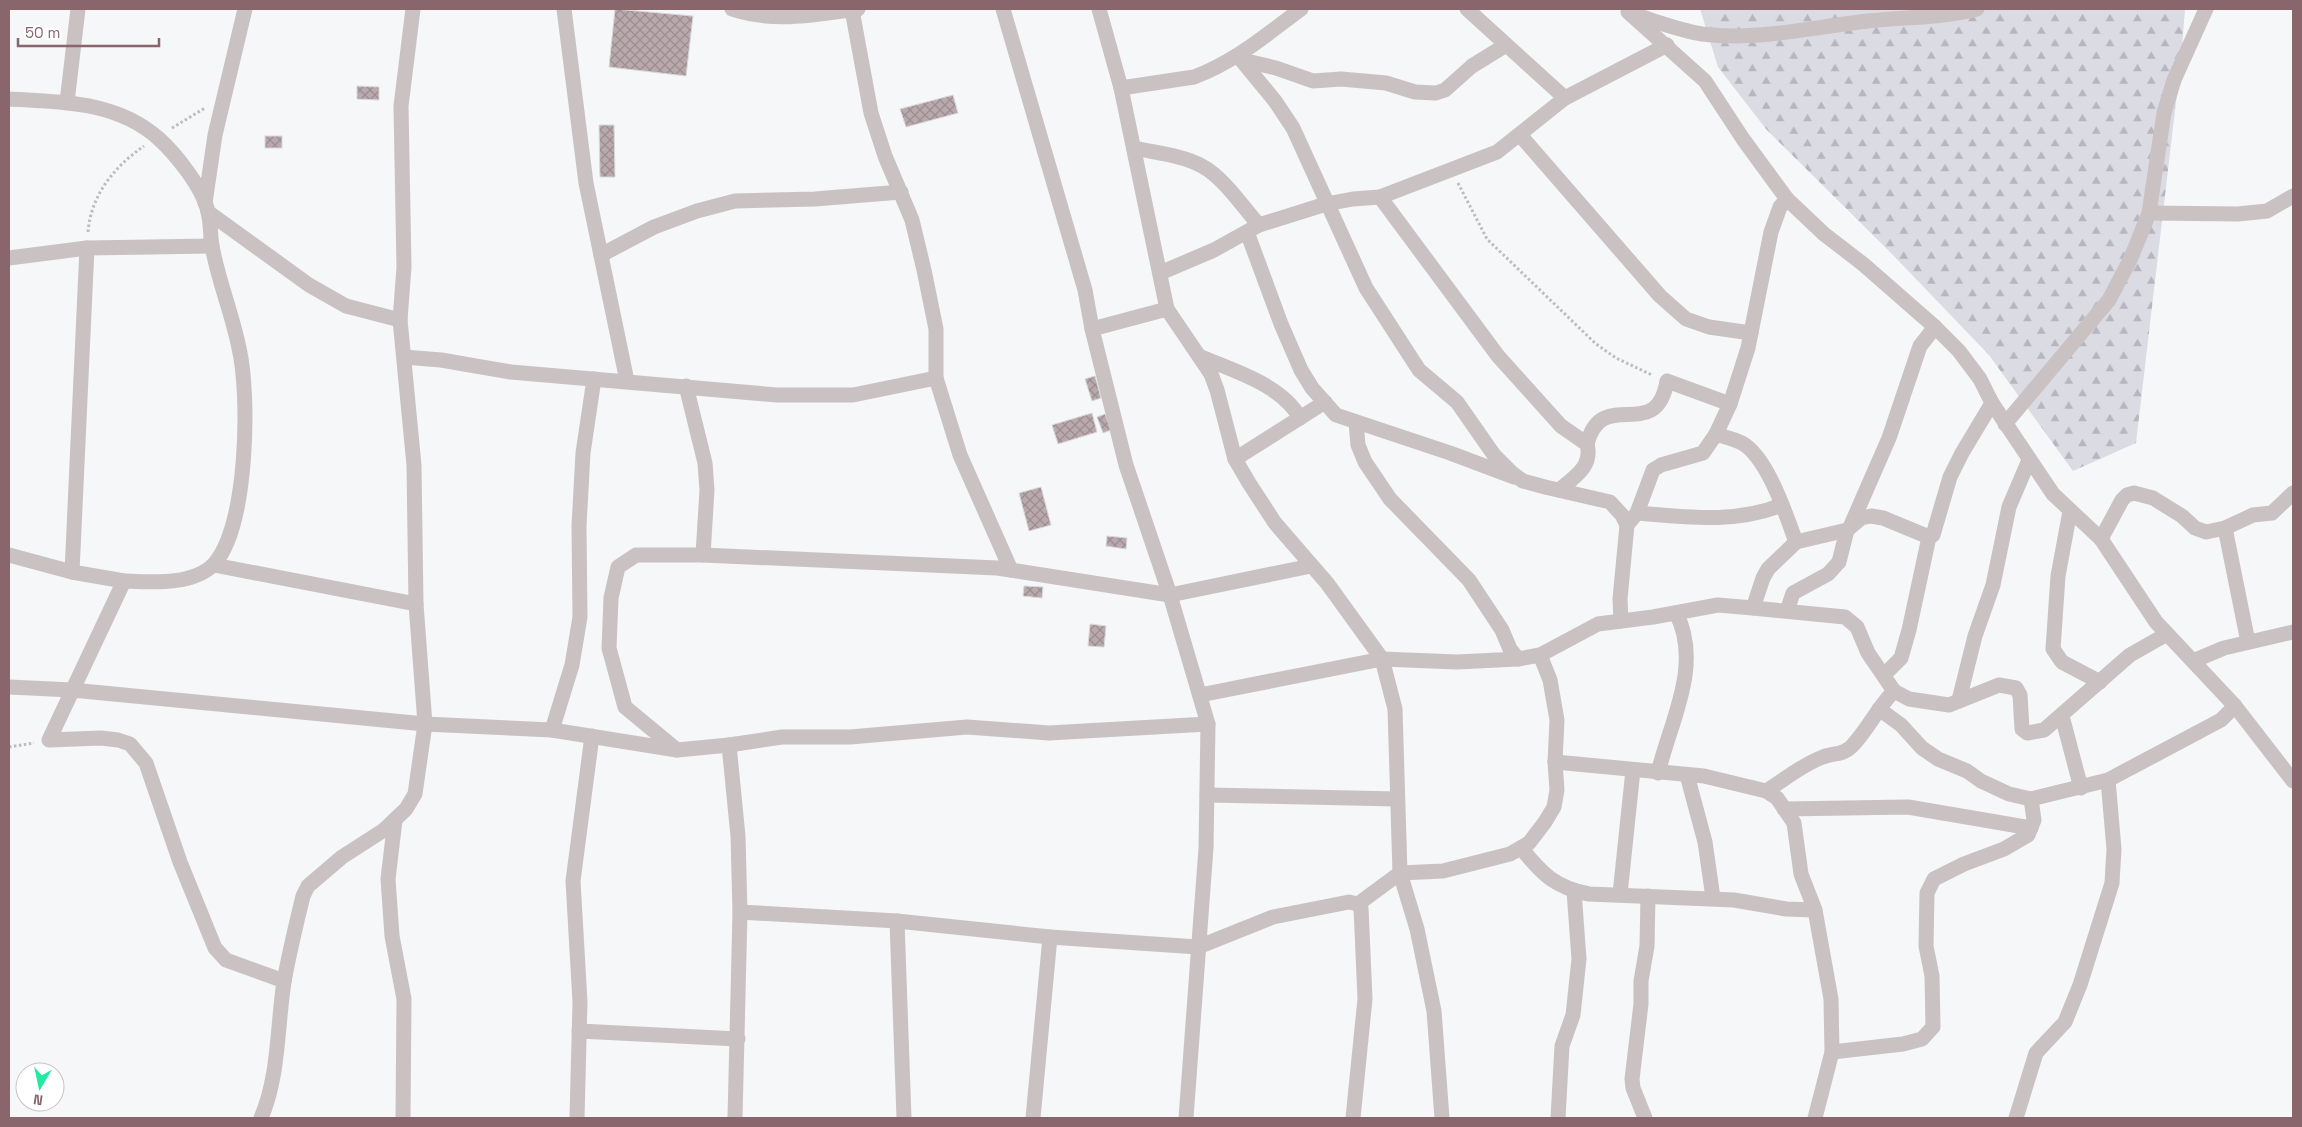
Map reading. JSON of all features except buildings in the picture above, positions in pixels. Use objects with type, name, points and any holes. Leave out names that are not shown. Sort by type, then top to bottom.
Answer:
[{"type":"street","points":[[67,102],[78,9]]},
{"type":"street","points":[[9,555],[72,572],[124,581],[162,583],[181,580],[214,564],[234,525],[243,474],[244,402],[240,349],[212,246],[206,207],[215,135],[245,9]]},
{"type":"street","points":[[261,1118],[266,1107],[274,1066],[284,981],[302,896],[308,886],[342,857],[395,820],[406,809],[415,794],[425,724],[416,604],[414,465],[400,320],[404,267],[401,106],[413,9]]},
{"type":"street","points":[[564,9],[586,183],[627,381]]},
{"type":"street","points":[[732,9],[751,16],[772,18],[855,9],[871,113],[885,156],[912,220],[936,329],[936,378],[960,455],[1011,570]]},
{"type":"street","points":[[1003,9],[1085,290],[1092,329],[1126,465],[1170,595],[1208,724],[1208,795],[1186,1118]]},
{"type":"street","points":[[1099,9],[1121,88],[1167,309],[1182,335],[1201,357],[1217,390],[1235,459],[1275,523],[1327,582],[1382,659],[1395,709],[1400,873],[1417,929],[1434,1010],[1442,1118]]},
{"type":"street","points":[[1121,88],[1194,77],[1240,58],[1301,9]]},
{"type":"street","points":[[1467,9],[1565,98]]},
{"type":"street","points":[[1626,10],[1680,30],[1702,34],[1752,36],[1860,22],[1939,16],[1977,9]]},
{"type":"street","points":[[2005,424],[2109,300],[2131,258],[2149,213],[2164,113],[2174,80],[2206,9]]},
{"type":"street","points":[[1626,10],[1705,81],[1743,139],[1787,199],[1824,234],[1863,264],[1935,327],[1958,351],[1980,379],[2005,424],[2053,494],[2101,539],[2156,622],[2235,706],[2293,781]]},
{"type":"street","points":[[1240,58],[1313,81],[1341,79],[1386,83],[1425,94],[1445,90],[1472,66],[1506,45]]},
{"type":"street","points":[[1160,273],[1214,250],[1253,229],[1326,204],[1380,197],[1452,171],[1497,152],[1565,98],[1667,45]]},
{"type":"street","points":[[1240,58],[1275,101],[1293,128],[1306,153],[1326,204],[1366,288],[1419,370],[1457,402],[1494,455],[1523,480]]},
{"type":"street","points":[[9,99],[67,102],[112,110],[132,119],[157,137],[184,166],[206,207],[309,285],[346,306],[400,320]]},
{"type":"street","points":[[1520,135],[1660,296],[1686,319],[1709,327],[1751,333]]},
{"type":"street","points":[[1134,148],[1185,159],[1203,167],[1220,182],[1253,229],[1281,324],[1301,370],[1336,415],[1450,453],[1523,480],[1610,502],[1622,515],[1626,525],[1620,599],[1621,621]]},
{"type":"street","points":[[601,255],[654,227],[697,211],[735,202],[815,199],[901,192]]},
{"type":"street","points":[[2149,213],[2238,214],[2267,211],[2293,196]]},
{"type":"street","points":[[1380,197],[1498,356],[1561,426],[1587,444]]},
{"type":"street","points":[[1626,525],[1637,513],[1653,470],[1661,465],[1702,453],[1716,434],[1730,404],[1751,333],[1771,232],[1780,207],[1787,199]]},
{"type":"street","points":[[9,258],[87,248],[212,246]]},
{"type":"street","points":[[72,572],[87,248]]},
{"type":"street","points":[[1092,329],[1167,309]]},
{"type":"street","points":[[1787,612],[1793,594],[1828,574],[1839,562],[1849,528],[1889,438],[1920,346],[1935,327]]},
{"type":"street","points":[[404,357],[441,360],[511,372],[777,395],[853,395],[881,391],[936,378]]},
{"type":"street","points":[[1201,357],[1278,394],[1294,407],[1300,418]]},
{"type":"street","points":[[552,730],[572,665],[580,617],[579,526],[583,453],[594,380]]},
{"type":"street","points":[[1559,490],[1581,472],[1589,458],[1587,444],[1590,431],[1599,419],[1620,414],[1644,414],[1656,407],[1664,398],[1667,381],[1730,404]]},
{"type":"street","points":[[686,386],[705,462],[707,490],[703,555]]},
{"type":"street","points":[[1235,459],[1325,402]]},
{"type":"street","points":[[1884,675],[1900,658],[1909,630],[1929,537],[1935,531],[1950,478],[1992,403]]},
{"type":"street","points":[[1356,422],[1358,445],[1365,462],[1390,499],[1468,580],[1502,630],[1510,649],[1518,658]]},
{"type":"street","points":[[1716,434],[1743,444],[1760,461],[1782,505],[1796,542]]},
{"type":"street","points":[[1959,700],[1973,643],[1993,585],[2009,507],[2029,460]]},
{"type":"street","points":[[2101,539],[2122,500],[2127,495],[2134,493],[2153,498],[2200,531],[2206,532],[2225,528],[2253,515],[2272,513],[2293,493]]},
{"type":"street","points":[[1637,513],[1716,518],[1764,512],[1782,505]]},
{"type":"street","points":[[2070,511],[2058,576],[2053,649],[2062,662],[2100,682]]},
{"type":"street","points":[[1753,608],[1768,569],[1796,542],[1849,528],[1861,518],[1883,518],[1929,537]]},
{"type":"street","points":[[2225,528],[2248,642]]},
{"type":"street","points":[[678,750],[625,706],[609,648],[611,598],[618,567],[636,555],[703,555],[882,561],[1011,570],[1170,595],[1311,566]]},
{"type":"street","points":[[214,564],[416,604]]},
{"type":"street","points":[[124,581],[49,740],[102,738],[130,744],[146,763],[180,862],[215,948],[226,960],[284,981]]},
{"type":"street","points":[[1200,695],[1382,659],[1457,662],[1540,655],[1598,624],[1718,605],[1845,617],[1857,627],[1868,653],[1894,691],[1909,699],[1949,705],[1999,685],[2016,688],[2020,695],[2022,729],[2027,733],[2044,730],[2130,655],[2166,634]]},
{"type":"street","points":[[1658,773],[1665,743],[1684,688],[1686,659],[1683,633],[1676,613]]},
{"type":"street","points":[[2193,661],[2224,648],[2293,632]]},
{"type":"street","points":[[1358,904],[1400,873],[1443,870],[1510,854],[1522,849],[1529,843],[1554,806],[1557,790],[1555,762],[1557,720],[1550,680],[1540,655]]},
{"type":"street","points":[[9,687],[72,690],[425,724],[552,730],[678,750],[782,737],[850,737],[967,728],[1049,733],[1208,724]]},
{"type":"street","points":[[1766,791],[1824,756],[1841,753],[1850,748],[1894,691]]},
{"type":"street","points":[[1879,710],[1901,725],[1922,748],[1938,759],[2008,794],[2031,799],[2108,780],[2221,720],[2235,706]]},
{"type":"street","points":[[2062,716],[2081,788]]},
{"type":"street","points":[[578,1118],[579,1031],[573,881],[592,736]]},
{"type":"street","points":[[729,745],[738,836],[740,912],[735,1118]]},
{"type":"street","points":[[1555,762],[1704,776],[1766,791],[1777,798],[1794,823],[1801,874],[1815,910],[1831,999],[1832,1052],[1815,1118]]},
{"type":"street","points":[[1620,894],[1633,770]]},
{"type":"street","points":[[1687,775],[1705,842],[1713,898]]},
{"type":"street","points":[[2016,1118],[2036,1053],[2065,1022],[2080,985],[2112,883],[2114,849],[2108,780]]},
{"type":"street","points":[[1208,795],[1398,799]]},
{"type":"street","points":[[1832,1052],[1903,1044],[1922,1039],[1932,1027],[1932,976],[1926,946],[1927,893],[1934,879],[1964,864],[2004,849],[2028,835],[2034,820],[2031,799]]},
{"type":"street","points":[[1784,808],[1908,807],[2031,828]]},
{"type":"street","points":[[395,820],[388,879],[392,936],[404,999],[403,1118]]},
{"type":"street","points":[[1522,849],[1551,881],[1574,891],[1713,898],[1786,909],[1815,910]]},
{"type":"street","points":[[1558,1118],[1562,1046],[1573,1015],[1579,959],[1574,891]]},
{"type":"street","points":[[1645,1118],[1633,1088],[1632,1079],[1641,1004],[1648,896]]},
{"type":"street","points":[[740,912],[897,921],[1050,938],[1198,947],[1273,917],[1349,902],[1358,904],[1361,908],[1365,1000],[1353,1118]]},
{"type":"street","points":[[897,921],[904,1118]]},
{"type":"street","points":[[1033,1118],[1050,938]]},
{"type":"street","points":[[579,1031],[738,1038]]},
{"type":"path","points":[[87,248],[89,220],[98,194],[129,156],[224,96]]},
{"type":"path","points":[[1452,171],[1487,239],[1596,344],[1616,358],[1667,381]]},
{"type":"path","points":[[9,747],[49,740]]},
{"type":"green space","points":[[1700,9],[2185,9],[2181,59],[2136,443],[2073,471],[1989,355],[1891,253],[1766,129],[1718,67]]}]
